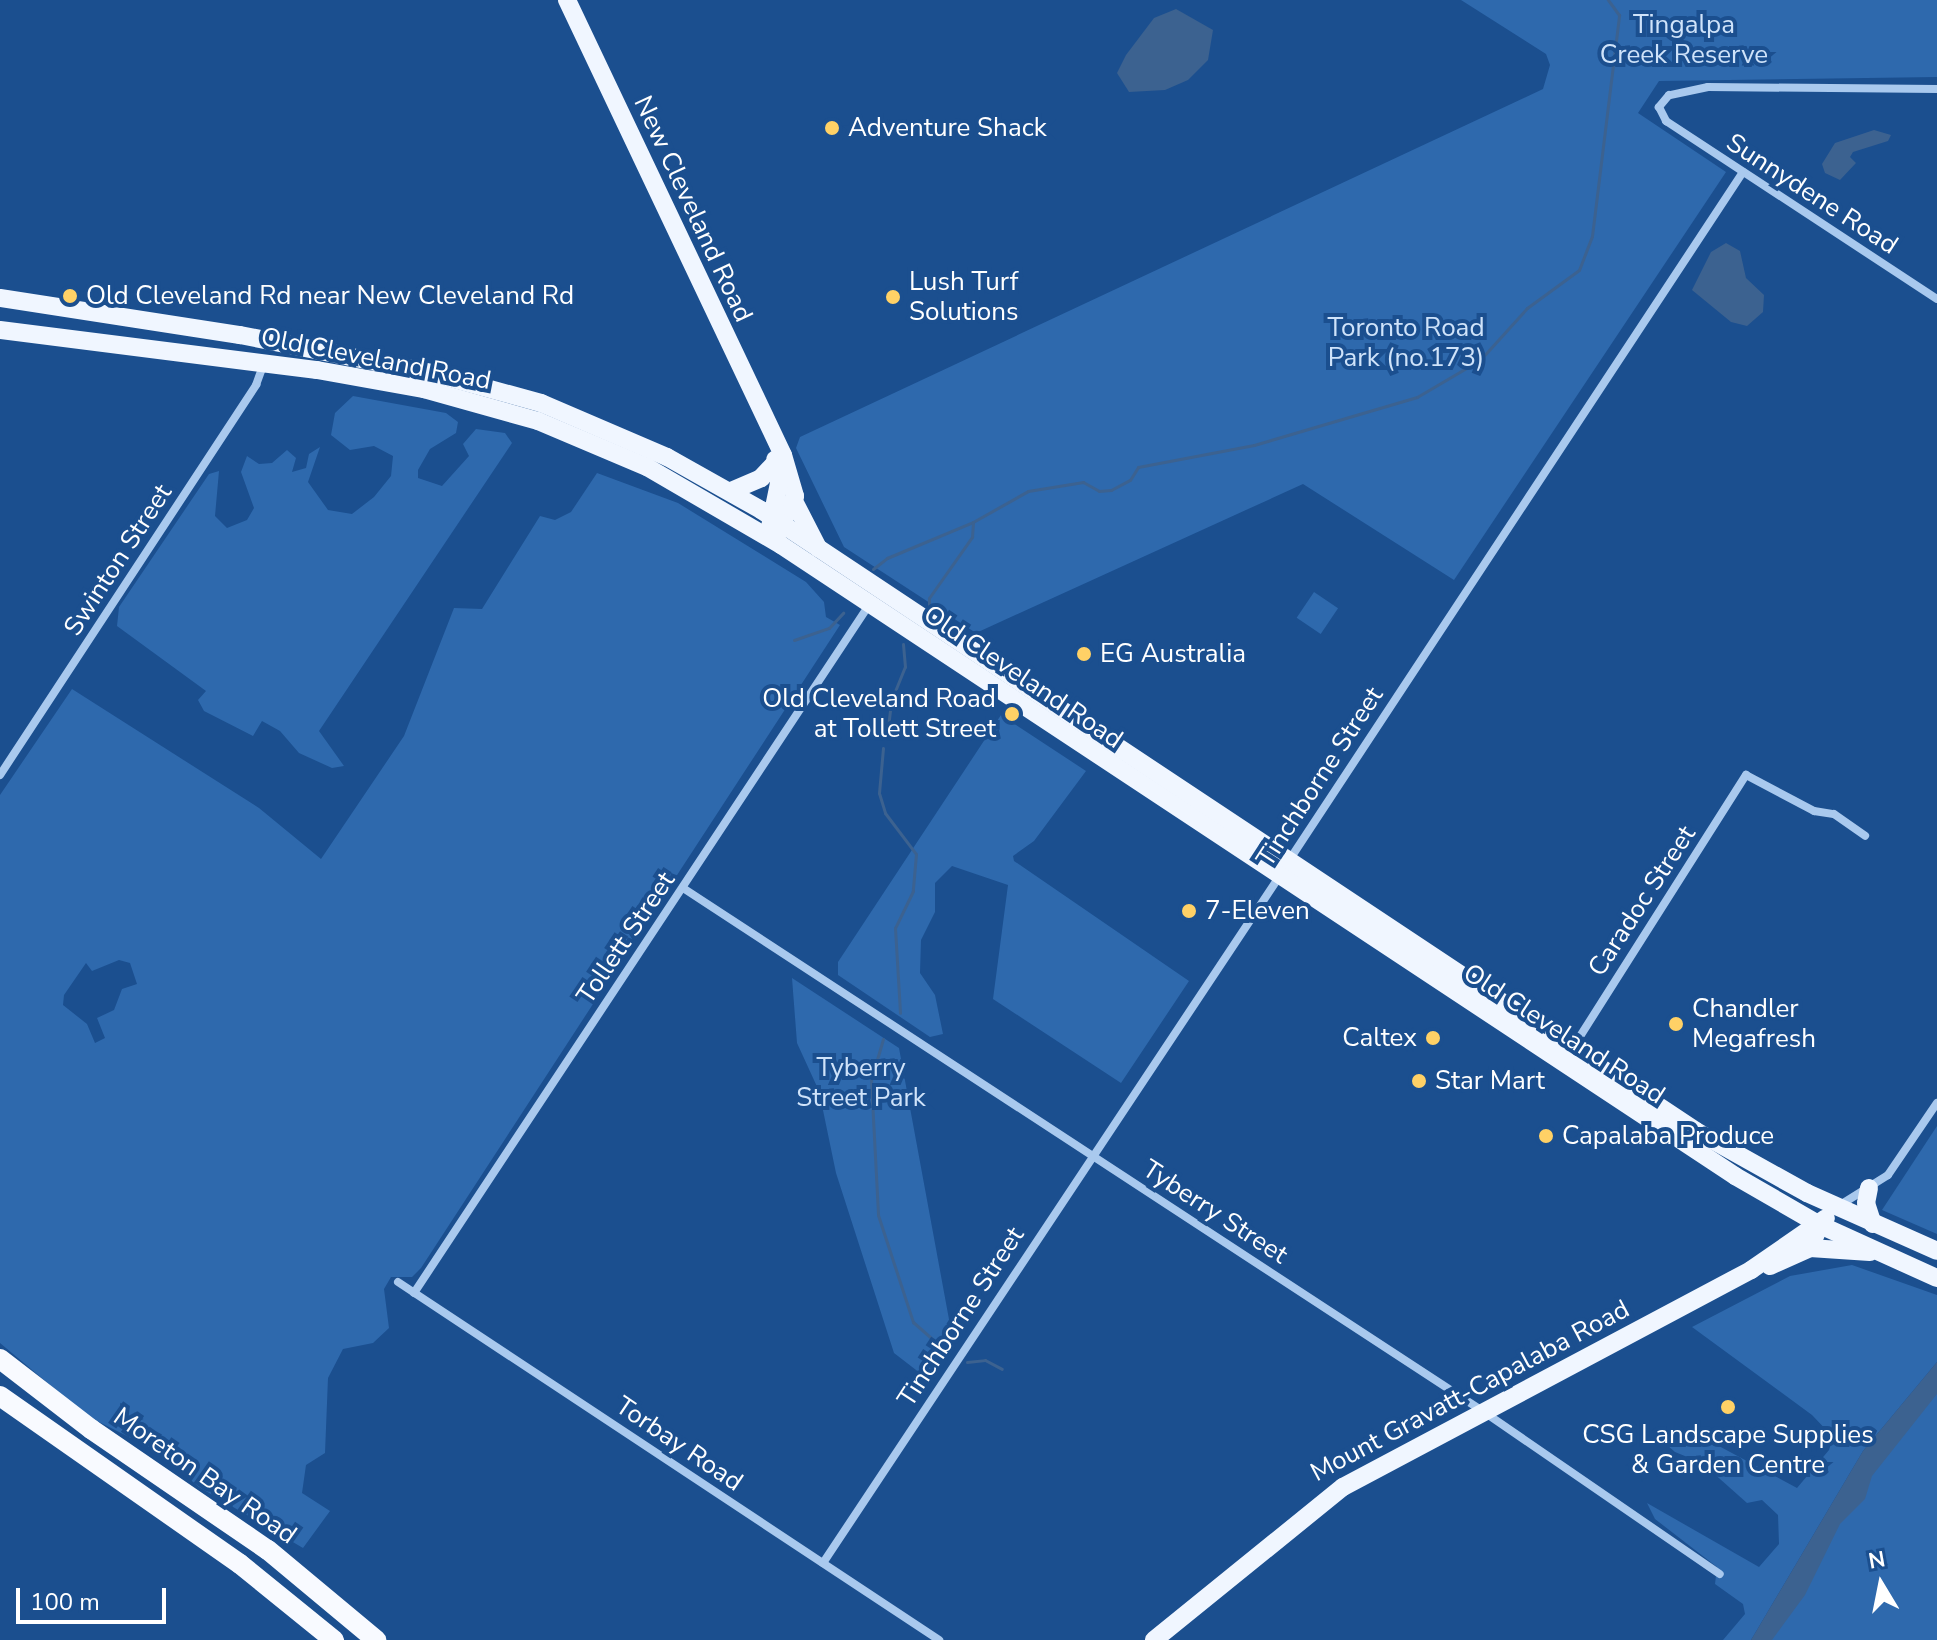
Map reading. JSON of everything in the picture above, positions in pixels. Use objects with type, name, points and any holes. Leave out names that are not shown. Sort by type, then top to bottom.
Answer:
[{"type":"highway","name":"Moreton Bay Road","points":[[0,1359],[91,1429],[278,1558],[376,1640]]},
{"type":"highway","name":"Moreton Bay Road","points":[[0,1396],[240,1564],[334,1640]]},
{"type":"main road","name":"New Cleveland Road","points":[[567,0],[772,440],[783,455],[794,501],[818,549]]},
{"type":"main road","name":"Old Cleveland Road","points":[[0,298],[269,340],[477,384],[622,435],[731,491],[774,530],[869,605],[1749,1164],[1937,1251]]},
{"type":"main road","name":"Old Cleveland Road","points":[[0,330],[264,363],[424,389],[538,421],[669,478],[818,549],[1283,870],[1783,1205],[1937,1278]]},
{"type":"main road","name":"New Cleveland Road","points":[[772,440],[776,462],[774,530]]},
{"type":"main road","points":[[731,491],[761,478],[776,462]]},
{"type":"main road","points":[[774,530],[794,501]]},
{"type":"main road","points":[[1869,1188],[1867,1207],[1873,1224]]},
{"type":"main road","points":[[1773,1255],[1789,1234],[1783,1205]]},
{"type":"main road","name":"Mount Gravatt-Capalaba Road","points":[[1154,1640],[1314,1505],[1751,1270],[1820,1225],[1837,1207]]},
{"type":"main road","name":"Mount Gravatt-Capalaba Road","points":[[1751,1270],[1810,1248],[1820,1225]]},
{"type":"main road","points":[[1810,1248],[1877,1252]]},
{"type":"street","name":"Sunnydene Road","points":[[1937,89],[1690,89],[1669,95],[1659,107],[1666,121],[1937,299]]},
{"type":"street","name":"Tinchborne Street","points":[[823,1563],[1743,172]]},
{"type":"street","name":"Swinton Street","points":[[0,775],[256,385],[264,363]]},
{"type":"street","name":"Tollett Street","points":[[414,1293],[869,605]]},
{"type":"street","name":"Caradoc Street","points":[[1571,1049],[1746,775],[1814,811],[1834,814],[1865,836]]},
{"type":"street","name":"Tyberry Street","points":[[683,888],[1484,1412],[1720,1574]]},
{"type":"street","points":[[1837,1207],[1891,1171],[1937,1103]]},
{"type":"street","name":"Torbay Road","points":[[398,1282],[939,1640]]},
{"type":"green space","name":"Toronto Road Park (no.173)","points":[[1461,0],[1937,0],[1937,77],[1659,81],[1638,113],[1726,172],[1454,580],[1303,484],[976,633],[844,547],[796,448],[800,437],[1543,89],[1550,65],[1546,54]]},
{"type":"green space","points":[[353,396],[446,413],[458,422],[456,433],[430,449],[418,470],[418,478],[442,486],[469,456],[463,444],[476,429],[505,433],[512,443],[319,731],[344,766],[332,768],[299,753],[280,731],[262,721],[253,736],[204,711],[198,700],[206,691],[117,626],[119,607],[209,474],[219,471],[215,516],[227,528],[247,520],[254,508],[241,472],[247,456],[259,464],[272,463],[287,450],[296,458],[292,472],[306,468],[309,454],[320,447],[308,482],[328,510],[352,514],[374,497],[391,476],[393,456],[374,446],[350,450],[331,435],[335,413]]},
{"type":"green space","points":[[597,473],[678,503],[806,582],[824,602],[826,617],[840,625],[421,1268],[412,1277],[391,1277],[384,1289],[389,1328],[373,1343],[343,1349],[328,1378],[325,1453],[306,1465],[302,1493],[330,1511],[303,1548],[199,1487],[155,1450],[87,1416],[0,1343],[0,795],[72,689],[259,808],[321,859],[404,736],[454,608],[482,609],[540,516],[555,520],[571,512]],"holes":[[[119,960],[130,963],[137,984],[122,989],[114,1010],[97,1018],[105,1038],[95,1043],[87,1024],[63,1005],[64,995],[86,963],[92,971]]]},
{"type":"green space","points":[[1314,592],[1338,608],[1321,634],[1297,618]]},
{"type":"green space","points":[[1001,715],[1086,771],[1034,841],[1013,856],[1014,861],[1189,981],[1121,1083],[993,999],[1008,885],[952,866],[935,883],[935,912],[921,940],[920,973],[935,995],[943,1034],[930,1037],[838,975],[838,962]]},
{"type":"green space","name":"Tyberry Street Park","points":[[792,978],[899,1048],[953,1341],[929,1380],[894,1353],[836,1173],[819,1091],[797,1043]]},
{"type":"green space","points":[[1937,1126],[1937,1234],[1882,1210]]},
{"type":"green space","points":[[1852,1265],[1937,1295],[1937,1362],[1863,1451],[1751,1640],[1723,1640],[1745,1614],[1743,1604],[1715,1584],[1717,1567],[1655,1519],[1647,1503],[1759,1567],[1779,1544],[1778,1515],[1762,1500],[1747,1503],[1702,1463],[1675,1452],[1667,1445],[1673,1432],[1689,1430],[1797,1488],[1829,1450],[1833,1437],[1812,1415],[1692,1327],[1790,1276]]},
{"type":"green space","points":[[1937,1372],[1937,1640],[1760,1640],[1845,1497]]},
{"type":"shaded area","points":[[1176,9],[1213,30],[1208,60],[1188,80],[1165,90],[1129,92],[1117,73],[1126,55],[1154,18]]},
{"type":"shaded area","points":[[1874,130],[1891,135],[1888,141],[1853,152],[1850,157],[1856,163],[1840,180],[1825,173],[1822,164],[1835,143]]},
{"type":"shaded area","points":[[1726,243],[1740,251],[1746,278],[1764,295],[1763,312],[1747,326],[1731,322],[1692,290],[1711,252]]},
{"type":"shaded area","points":[[1937,1362],[1937,1394],[1872,1476],[1865,1499],[1840,1524],[1805,1595],[1772,1640],[1751,1640],[1863,1451]]},
{"type":"waterway","points":[[873,569],[887,558],[973,522],[1028,491],[1083,482],[1099,491],[1111,490],[1130,480],[1138,467],[1254,445],[1417,397],[1480,360],[1527,308],[1579,270],[1592,236],[1619,15],[1608,0]]},
{"type":"waterway","points":[[929,607],[929,598],[972,537],[973,522]]},
{"type":"waterway","points":[[794,640],[829,628],[843,613]]},
{"type":"waterway","points":[[887,735],[891,701],[905,667],[903,644]]},
{"type":"waterway","points":[[883,748],[879,793],[885,813],[916,854],[913,891],[895,928],[900,1013]]},
{"type":"waterway","points":[[883,1039],[871,1080],[878,1215],[913,1322],[946,1351]]},
{"type":"waterway","points":[[967,1362],[985,1360],[1002,1369]]},
{"type":"place","name":"Adventure Shack","points":[[832,128]]},
{"type":"place","name":"Old Cleveland Rd near New Cleveland Rd","points":[[70,296]]},
{"type":"place","name":"Lush Turf Solutions","points":[[893,297]]},
{"type":"place","name":"EG Australia","points":[[1084,654]]},
{"type":"place","name":"Old Cleveland Road at Tollett Street","points":[[1012,714]]},
{"type":"place","name":"7-Eleven","points":[[1189,911]]},
{"type":"place","name":"Chandler Megafresh","points":[[1676,1024]]},
{"type":"place","name":"Caltex","points":[[1433,1038]]},
{"type":"place","name":"Star Mart","points":[[1419,1081]]},
{"type":"place","name":"Capalaba Produce","points":[[1546,1136]]},
{"type":"place","name":"CSG Landscape Supplies & Garden Centre","points":[[1728,1407]]},
{"type":"park label","name":"Tingalpa Creek Reserve","points":[[1684,40]]}]
